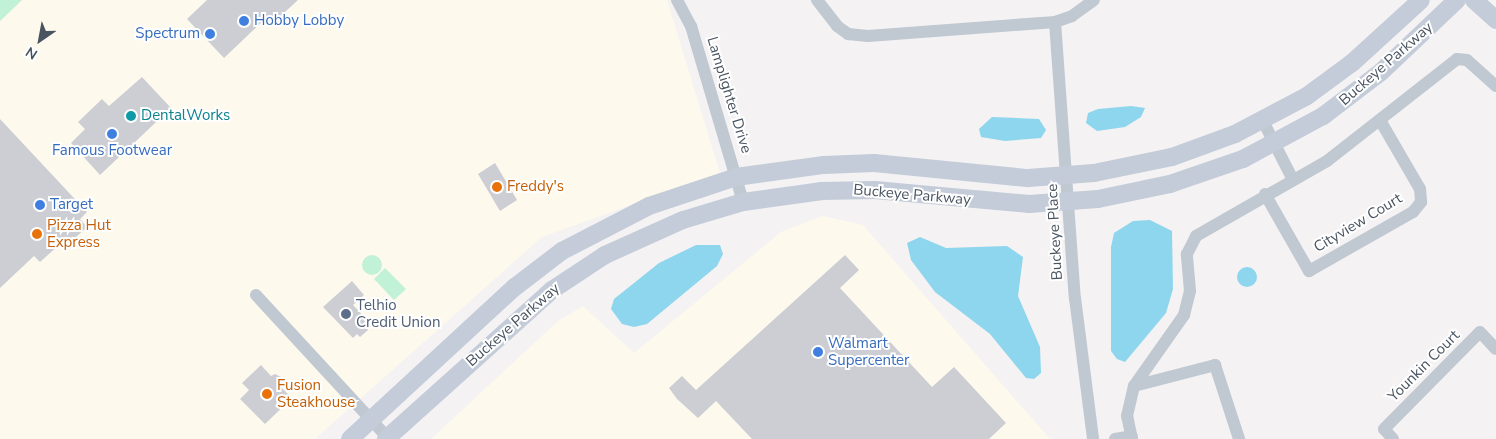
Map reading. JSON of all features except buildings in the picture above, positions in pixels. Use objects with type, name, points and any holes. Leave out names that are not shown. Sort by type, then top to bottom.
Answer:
[{"type":"street","name":"Lamplighter Drive","points":[[677,0],[691,26],[743,202]]},
{"type":"street","points":[[817,0],[837,26],[848,34],[868,36],[1055,22],[1094,0]]},
{"type":"street","name":"Buckeye Parkway","points":[[350,439],[507,293],[562,251],[649,206],[736,177],[824,165],[874,163],[991,177],[1068,176],[1172,157],[1263,122],[1352,64],[1421,0]]},
{"type":"street","name":"Buckeye Parkway","points":[[387,439],[524,312],[574,275],[647,234],[743,202],[822,191],[875,190],[990,202],[1068,203],[1184,180],[1274,144],[1352,95],[1457,0]]},
{"type":"street","points":[[1474,0],[1496,20]]},
{"type":"street","name":"Buckeye Place","points":[[1055,22],[1083,380],[1093,439]]},
{"type":"street","points":[[1115,439],[1132,437],[1127,416],[1134,386],[1184,315],[1190,291],[1187,254],[1192,241],[1201,231],[1292,178],[1327,161],[1381,122],[1457,59],[1467,60],[1496,86]]},
{"type":"street","points":[[1263,122],[1292,178]]},
{"type":"street","name":"Cityview Court","points":[[1265,194],[1309,271],[1413,212],[1421,202],[1420,189],[1381,122]]},
{"type":"street","points":[[256,295],[387,439]]},
{"type":"street","name":"Younkin Court","points":[[1393,439],[1384,429],[1480,332],[1496,349]]},
{"type":"street","points":[[1134,386],[1215,365],[1239,439]]},
{"type":"shaded area","points":[[22,0],[667,0],[720,173],[542,237],[315,439],[0,439],[0,21]]},
{"type":"shaded area","points":[[823,216],[863,225],[1050,439],[431,439],[558,321],[583,306],[634,353],[781,232]]},
{"type":"green space","points":[[0,0],[22,0],[0,21]]},
{"type":"green space","points":[[372,255],[379,258],[382,265],[379,272],[372,275],[365,272],[362,265],[365,258]]},
{"type":"green space","points":[[385,268],[406,289],[394,300],[374,279]]},
{"type":"water","points":[[1131,106],[1145,108],[1141,117],[1125,127],[1097,131],[1086,123],[1088,113],[1098,109]]},
{"type":"water","points":[[992,117],[1039,119],[1046,130],[1041,138],[1005,141],[981,137],[979,129]]},
{"type":"water","points":[[1150,220],[1172,231],[1173,289],[1166,313],[1125,362],[1117,359],[1111,351],[1111,247],[1114,233],[1133,221]]},
{"type":"water","points":[[920,237],[946,248],[1007,246],[1023,257],[1018,296],[1040,347],[1041,373],[1034,379],[1026,378],[990,334],[935,292],[911,260],[907,243]]},
{"type":"water","points":[[696,245],[720,245],[723,254],[717,266],[647,324],[634,327],[622,324],[611,309],[614,299],[659,263]]},
{"type":"water","points":[[1247,267],[1254,270],[1257,277],[1254,284],[1247,287],[1240,284],[1237,277],[1240,270]]},
{"type":"place","name":"Hobby Lobby","points":[[244,21]]},
{"type":"place","name":"Spectrum","points":[[210,34]]},
{"type":"place","name":"DentalWorks","points":[[131,116]]},
{"type":"place","name":"Famous Footwear","points":[[112,134]]},
{"type":"place","name":"Freddy's","points":[[497,187]]},
{"type":"place","name":"Target","points":[[40,205]]},
{"type":"place","name":"Pizza Hut Express","points":[[37,234]]},
{"type":"place","name":"Telhio Credit Union","points":[[346,314]]},
{"type":"place","name":"Walmart Supercenter","points":[[818,352]]},
{"type":"place","name":"Fusion Steakhouse","points":[[267,394]]}]
